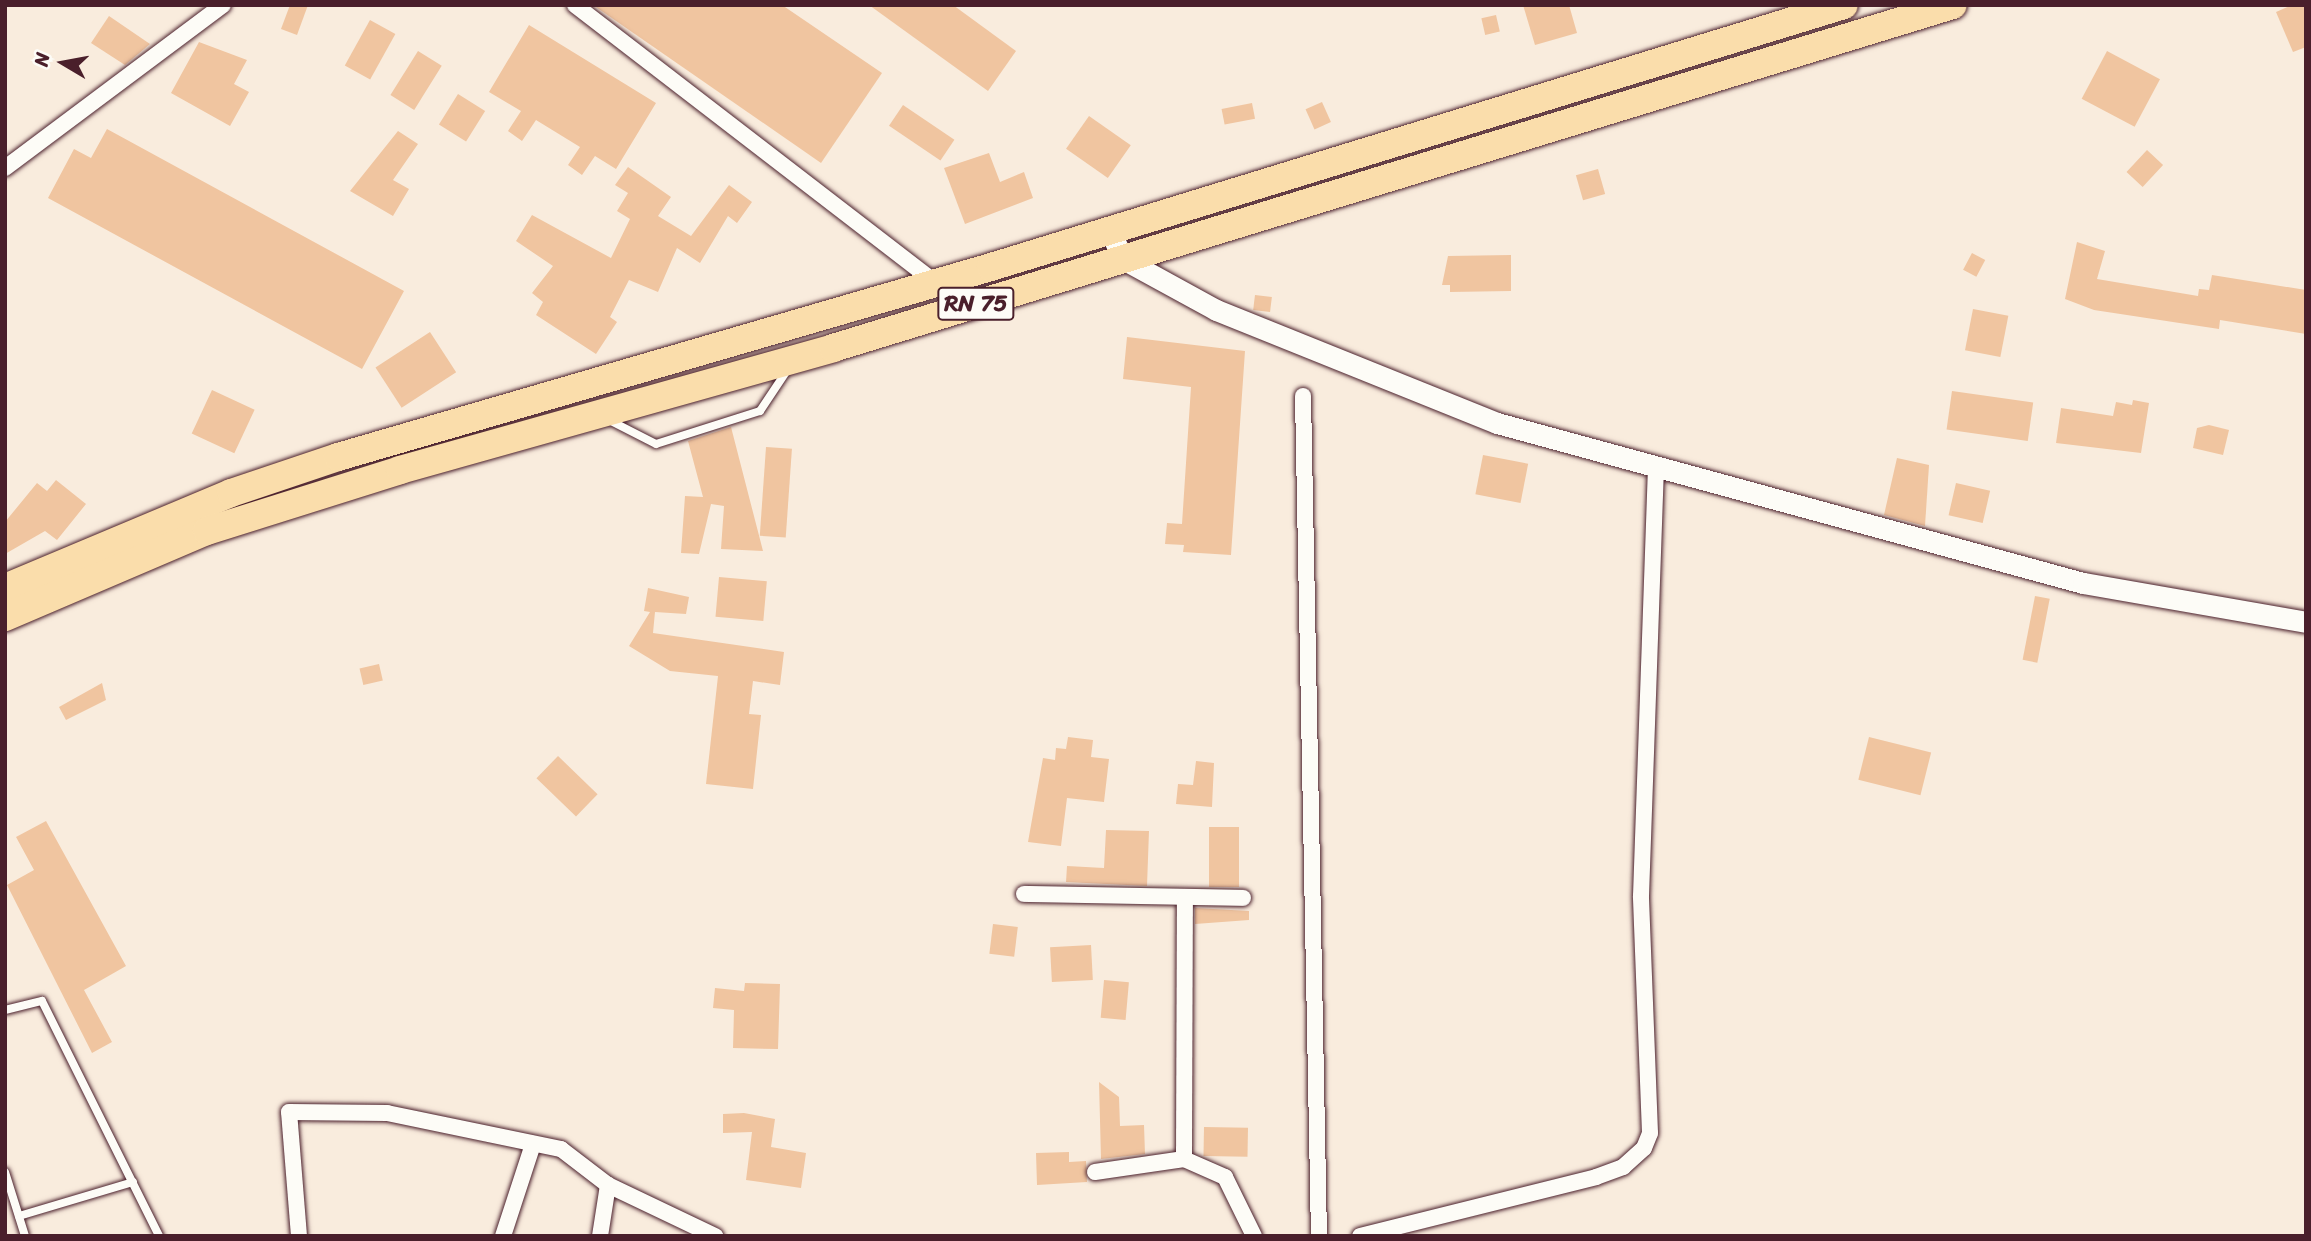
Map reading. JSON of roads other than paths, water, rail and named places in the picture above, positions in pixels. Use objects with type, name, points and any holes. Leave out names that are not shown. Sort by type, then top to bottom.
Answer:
[{"type":"highway","name":"RN 75","points":[[5,588],[230,492],[338,457],[1110,231],[1844,5]]},
{"type":"highway","name":"RN 75","points":[[5,617],[207,531],[598,414],[795,359],[1953,5]]},
{"type":"street","points":[[5,168],[223,5]]},
{"type":"street","points":[[575,5],[936,283]]},
{"type":"street","points":[[1110,231],[1123,259],[1216,310],[1497,423],[2083,583],[2306,622]]},
{"type":"street","points":[[1303,396],[1319,1236]]},
{"type":"street","points":[[1360,1236],[1596,1177],[1623,1167],[1644,1148],[1650,1133],[1642,896],[1656,467]]},
{"type":"street","points":[[1024,894],[1242,898]]},
{"type":"street","points":[[1184,1159],[1185,897]]},
{"type":"street","points":[[299,1236],[289,1112],[387,1113],[561,1149],[608,1185],[706,1234]]},
{"type":"street","points":[[503,1236],[533,1144]]},
{"type":"street","points":[[1095,1172],[1184,1159],[1226,1177],[1254,1236]]},
{"type":"street","points":[[600,1236],[608,1185]]},
{"type":"lane","points":[[598,414],[656,444],[760,411],[795,359]]},
{"type":"lane","points":[[5,1010],[42,1001],[159,1236]]},
{"type":"lane","points":[[5,1172],[25,1236]]},
{"type":"lane","points":[[19,1216],[133,1182]]}]
